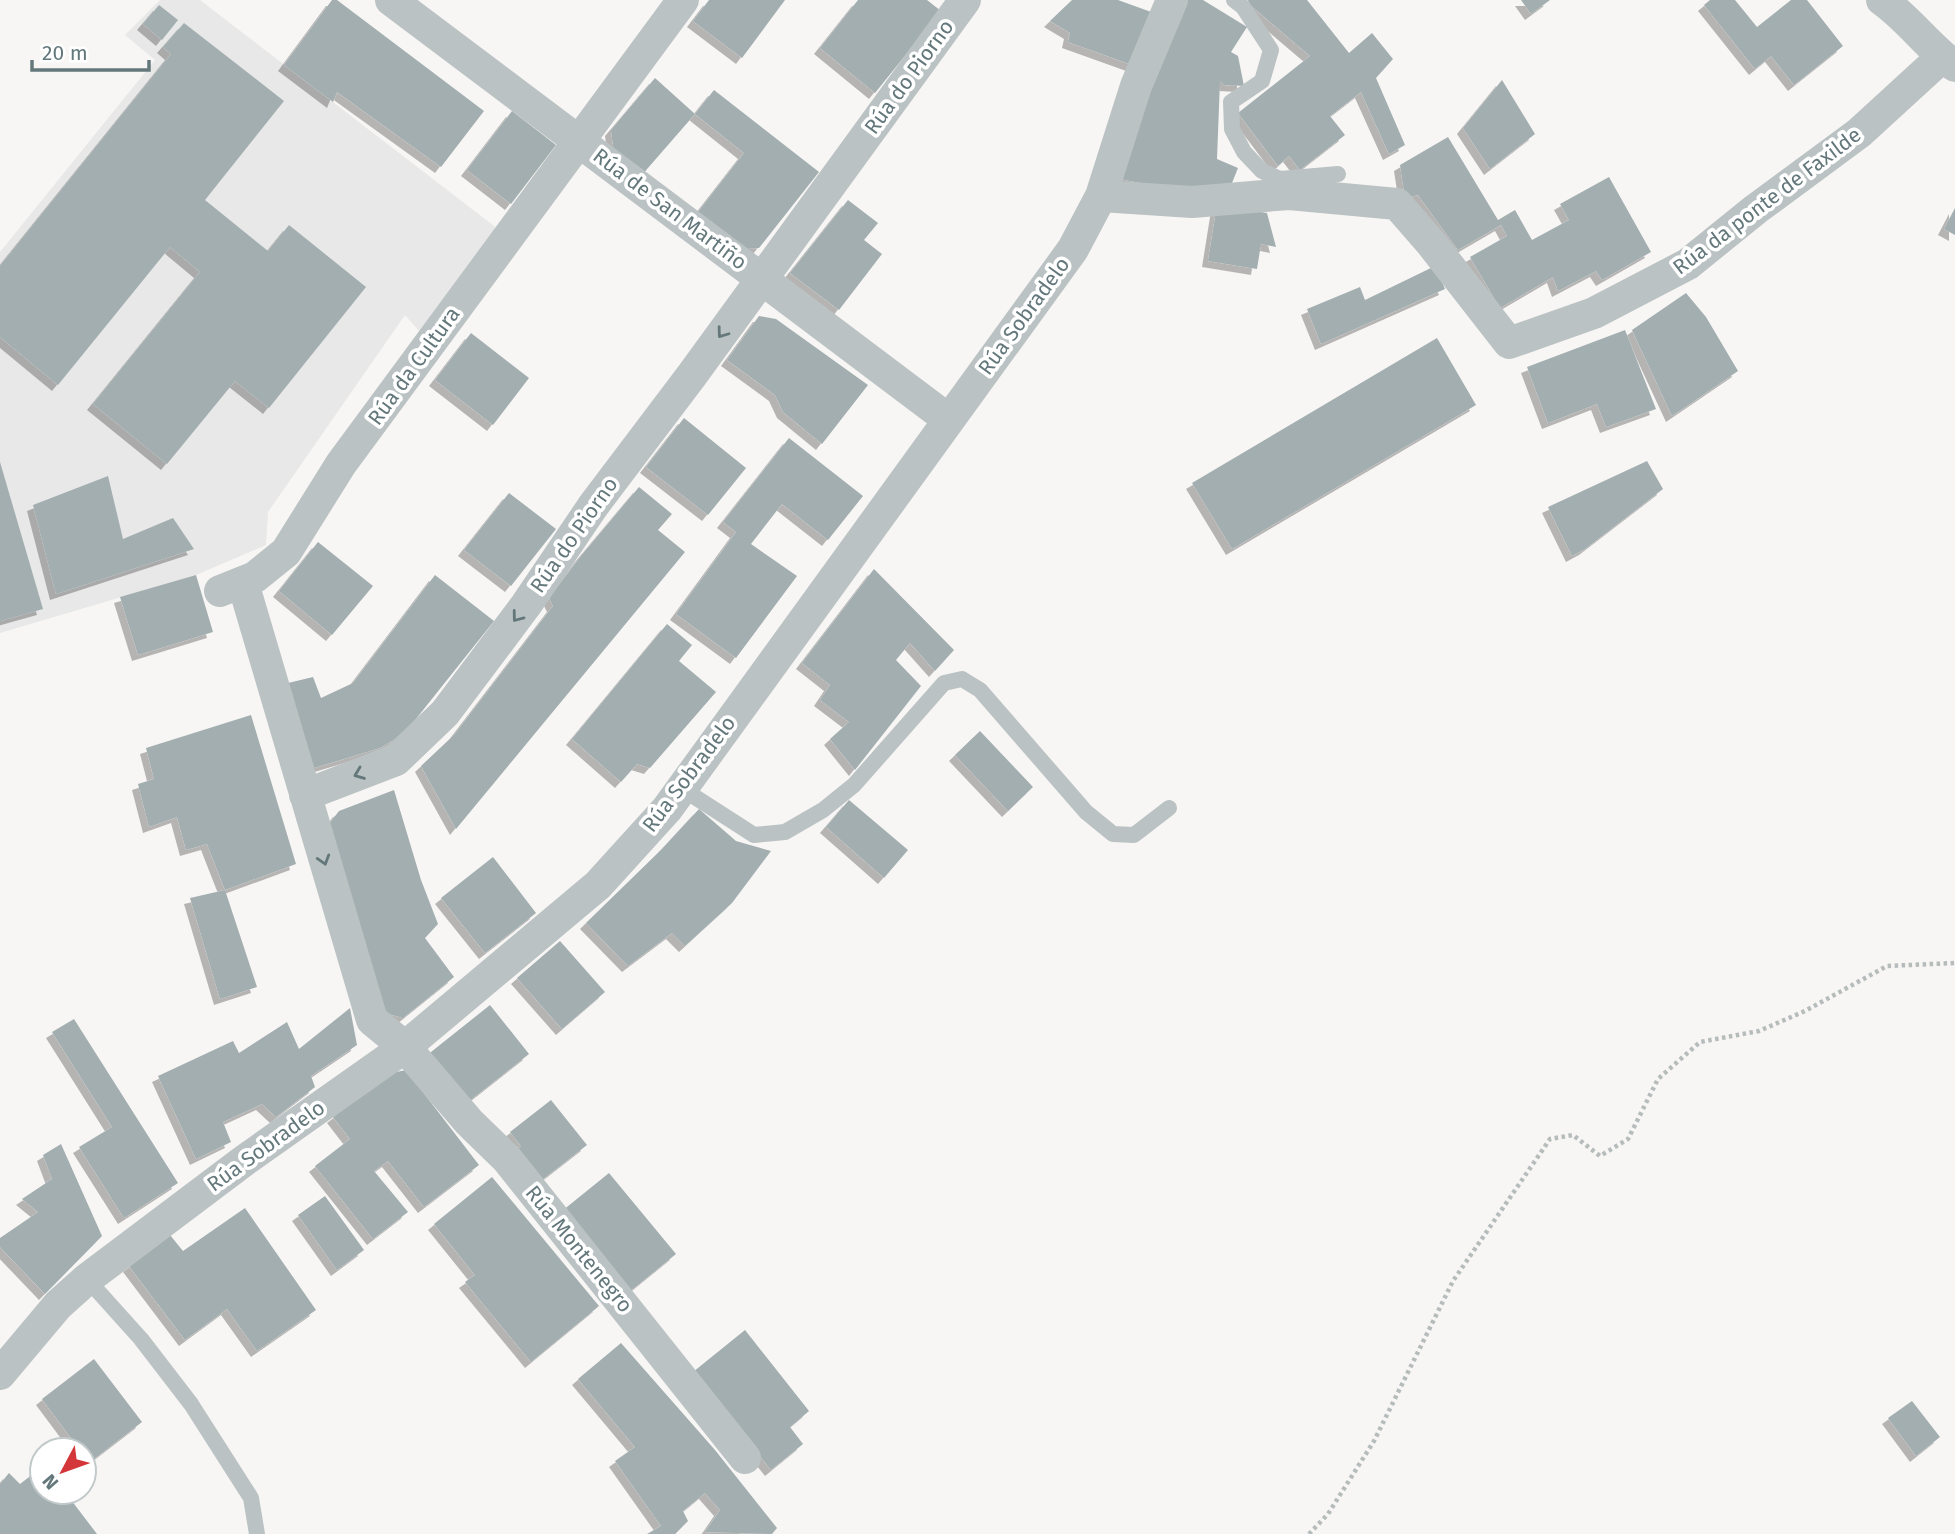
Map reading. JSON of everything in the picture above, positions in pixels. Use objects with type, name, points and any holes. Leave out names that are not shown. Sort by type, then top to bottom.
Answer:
[{"type":"street","name":"Rúa de San Martiño","points":[[391,0],[949,420]]},
{"type":"street","name":"Rúa da Cultura","points":[[305,795],[232,587],[255,577],[286,552],[341,464],[683,0]]},
{"type":"street","name":"Rúa do Piorno","points":[[305,795],[396,760],[445,713],[526,605],[593,506],[965,0]]},
{"type":"street","name":"Rúa Sobradelo","points":[[0,1374],[58,1305],[87,1279],[245,1160],[405,1047],[598,886],[667,809],[1073,249],[1101,196],[1136,86],[1172,0]]},
{"type":"street","name":"Rúa da ponte de Faxilde","points":[[1101,196],[1192,202],[1289,194],[1397,204],[1431,243],[1508,343],[1594,313],[1688,264],[1948,61],[1894,8],[1882,0]]},
{"type":"street","points":[[305,795],[372,1020],[405,1047]]},
{"type":"street","name":"Rúa Montenegro","points":[[405,1047],[469,1122],[507,1159],[745,1458]]},
{"type":"lane","points":[[1234,0],[1243,7],[1271,50],[1262,81],[1231,102],[1232,129],[1244,152],[1262,171],[1280,179],[1338,174]]},
{"type":"lane","points":[[681,788],[754,835],[785,832],[823,810],[854,785],[944,683],[962,679],[980,690],[1086,812],[1113,834],[1134,835],[1169,808]]},
{"type":"lane","points":[[87,1279],[141,1339],[191,1404],[251,1498],[257,1534]]},
{"type":"path","points":[[1309,1534],[1328,1514],[1374,1441],[1453,1281],[1550,1139],[1573,1135],[1600,1156],[1628,1139],[1658,1079],[1700,1042],[1759,1031],[1805,1012],[1887,966],[1955,963]]},
{"type":"shaded area","points":[[160,0],[200,0],[498,229],[419,331],[405,315],[268,512],[266,545],[196,575],[0,633],[0,252],[155,60],[125,35]]},
{"type":"building","points":[[332,0],[337,0],[484,111],[441,167],[337,92],[333,102],[284,65]]},
{"type":"building","points":[[709,0],[785,0],[742,58],[693,21]]},
{"type":"building","points":[[858,0],[927,0],[941,11],[875,93],[820,48]]},
{"type":"building","points":[[1072,0],[1118,0],[1154,13],[1135,66],[1068,42],[1070,33],[1050,21]]},
{"type":"building","points":[[1179,0],[1203,0],[1247,27],[1231,52],[1238,56],[1244,86],[1224,85],[1220,81],[1217,159],[1238,168],[1230,188],[1189,192],[1120,179]]},
{"type":"building","points":[[1248,0],[1307,0],[1349,53],[1372,33],[1393,59],[1376,78],[1405,145],[1389,154],[1361,92],[1330,116],[1345,135],[1300,170],[1289,156],[1278,166],[1238,113],[1310,56],[1249,4]]},
{"type":"building","points":[[1521,0],[1550,0],[1531,14]]},
{"type":"building","points":[[1710,0],[1735,0],[1757,27],[1791,0],[1807,0],[1843,46],[1794,85],[1771,56],[1755,69],[1704,5]]},
{"type":"building","points":[[159,5],[178,20],[162,40],[143,24]]},
{"type":"building","points":[[184,23],[284,101],[205,200],[268,251],[289,225],[366,287],[269,408],[235,381],[167,464],[93,404],[200,272],[170,247],[58,385],[0,337],[0,266],[171,54],[163,47]]},
{"type":"building","points":[[655,78],[695,114],[641,176],[614,152],[611,130]]},
{"type":"building","points":[[1502,80],[1535,134],[1490,169],[1463,128]]},
{"type":"building","points":[[714,90],[819,172],[759,248],[746,249],[698,212],[744,153],[695,114]]},
{"type":"building","points":[[512,111],[556,145],[511,204],[467,170]]},
{"type":"building","points":[[1448,137],[1498,220],[1515,210],[1532,240],[1569,220],[1560,204],[1609,177],[1651,252],[1602,280],[1596,271],[1558,291],[1553,277],[1500,308],[1470,257],[1507,236],[1501,225],[1458,250],[1418,195],[1405,198],[1400,165]]},
{"type":"building","points":[[848,200],[878,223],[864,240],[882,254],[839,310],[790,273]]},
{"type":"building","points":[[1217,205],[1267,213],[1276,247],[1261,244],[1257,269],[1208,261]]},
{"type":"building","points":[[1955,208],[1955,235],[1944,229]]},
{"type":"building","points":[[1435,266],[1445,289],[1321,344],[1307,309],[1360,287],[1365,300]]},
{"type":"building","points":[[1686,293],[1706,317],[1738,371],[1672,416],[1632,330]]},
{"type":"building","points":[[759,316],[776,319],[868,385],[822,444],[783,412],[775,395],[727,360]]},
{"type":"building","points":[[1625,330],[1656,409],[1606,427],[1597,404],[1548,423],[1527,367]]},
{"type":"building","points":[[471,333],[529,378],[493,425],[435,380]]},
{"type":"building","points":[[1437,338],[1476,405],[1232,549],[1192,483]]},
{"type":"building","points":[[684,418],[746,468],[708,515],[646,467]]},
{"type":"building","points":[[789,438],[863,496],[828,540],[782,504],[751,544],[797,576],[736,658],[676,614],[736,532],[723,522]]},
{"type":"building","points":[[1647,461],[1663,489],[1572,556],[1548,507]]},
{"type":"building","points":[[0,462],[43,609],[0,621]]},
{"type":"building","points":[[108,476],[123,539],[173,518],[194,549],[56,594],[33,505]]},
{"type":"building","points":[[639,487],[672,514],[658,530],[685,552],[456,829],[421,766],[454,735],[553,606],[549,598]]},
{"type":"building","points":[[509,493],[556,529],[511,586],[464,550]]},
{"type":"building","points":[[318,542],[373,586],[332,635],[279,591]]},
{"type":"building","points":[[874,569],[954,650],[935,671],[910,643],[896,660],[921,686],[855,770],[830,739],[849,722],[820,700],[830,685],[802,663]]},
{"type":"building","points":[[196,575],[213,632],[138,655],[120,597]]},
{"type":"building","points":[[435,575],[494,621],[404,734],[380,748],[314,768],[288,683],[313,677],[321,698],[353,683]]},
{"type":"building","points":[[667,624],[692,645],[679,661],[716,692],[650,768],[637,764],[621,782],[572,739]]},
{"type":"building","points":[[251,715],[296,864],[225,890],[207,844],[186,850],[177,817],[149,827],[138,784],[154,779],[146,748]]},
{"type":"building","points":[[980,731],[1033,787],[1008,811],[955,755]]},
{"type":"building","points":[[394,790],[421,880],[438,924],[425,938],[454,977],[403,1018],[385,1013],[329,824],[339,811]]},
{"type":"building","points":[[849,800],[908,850],[884,878],[826,827]]},
{"type":"building","points":[[699,809],[736,841],[771,851],[732,903],[685,946],[672,933],[628,966],[586,923]]},
{"type":"building","points":[[493,857],[536,913],[485,953],[441,898]]},
{"type":"building","points":[[225,890],[257,987],[220,999],[190,898]]},
{"type":"building","points":[[560,941],[605,992],[562,1029],[517,978]]},
{"type":"building","points":[[490,1005],[529,1054],[463,1106],[429,1062],[431,1052]]},
{"type":"building","points":[[350,1008],[357,1045],[311,1076],[315,1087],[276,1117],[262,1104],[223,1122],[231,1142],[196,1159],[158,1076],[233,1041],[239,1053],[287,1022],[299,1049]]},
{"type":"building","points":[[74,1019],[178,1183],[124,1218],[79,1147],[112,1127],[52,1032]]},
{"type":"building","points":[[406,1070],[479,1165],[424,1207],[388,1161],[374,1171],[408,1212],[373,1239],[315,1166],[350,1139],[333,1117],[391,1073]]},
{"type":"building","points":[[551,1100],[587,1145],[538,1183],[513,1152],[521,1146],[510,1132]]},
{"type":"building","points":[[61,1144],[102,1236],[45,1294],[0,1247],[0,1238],[38,1212],[22,1199],[52,1179],[43,1155]]},
{"type":"building","points":[[609,1173],[676,1254],[628,1293],[562,1211]]},
{"type":"building","points":[[492,1177],[599,1306],[531,1362],[465,1282],[475,1275],[434,1224]]},
{"type":"building","points":[[325,1196],[364,1250],[337,1270],[298,1215]]},
{"type":"building","points":[[245,1208],[316,1310],[257,1351],[227,1309],[185,1340],[129,1266],[170,1235],[183,1251]]},
{"type":"building","points":[[745,1330],[809,1411],[790,1427],[803,1444],[771,1470],[693,1372]]},
{"type":"building","points":[[621,1343],[715,1450],[777,1528],[772,1534],[705,1532],[720,1510],[705,1493],[683,1511],[688,1521],[675,1534],[647,1534],[661,1526],[615,1461],[635,1447],[578,1379]]},
{"type":"building","points":[[94,1359],[142,1422],[98,1456],[98,1436],[70,1436],[42,1399]]},
{"type":"building","points":[[1912,1401],[1940,1437],[1916,1456],[1888,1418]]},
{"type":"building","points":[[9,1473],[20,1484],[28,1478],[28,1506],[76,1506],[97,1534],[0,1534],[0,1484]]}]
